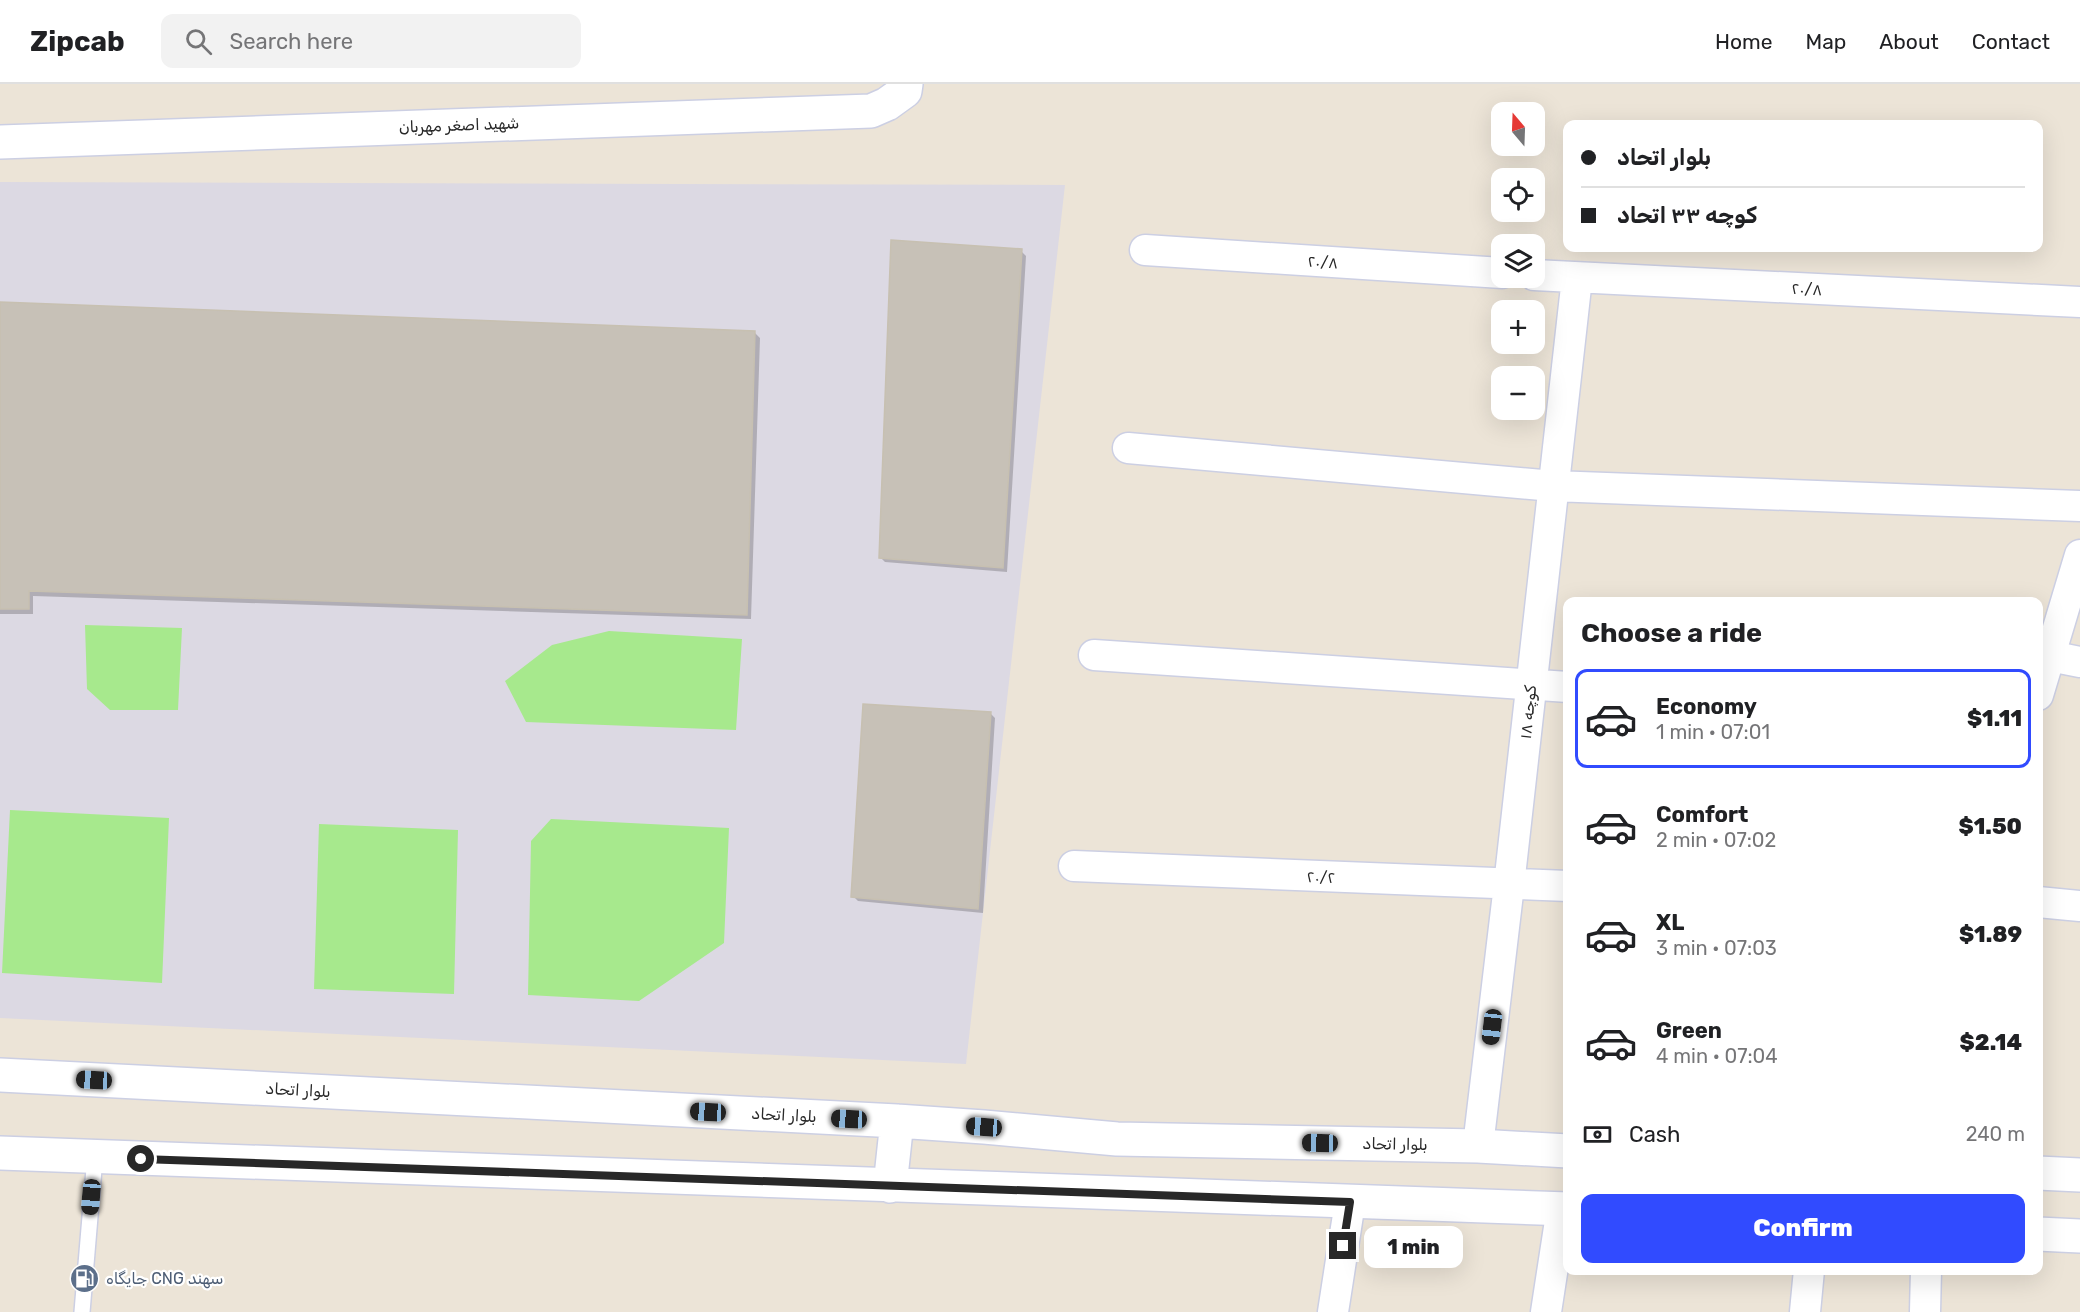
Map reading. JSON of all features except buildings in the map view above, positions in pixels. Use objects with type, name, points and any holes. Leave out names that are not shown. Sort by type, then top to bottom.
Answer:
[{"type":"main road","name":"شهید اصغر مهربان","points":[[0,142],[871,111],[887,104],[905,91],[906,84]]},
{"type":"main road","name":"بلوار اتحاد","points":[[0,1075],[897,1121],[1117,1139],[1478,1146],[1563,1152]]},
{"type":"main road","points":[[890,1186],[897,1121]]},
{"type":"main road","points":[[0,1153],[1563,1209]]},
{"type":"main road","points":[[2043,1173],[2080,1175]]},
{"type":"main road","points":[[2043,1234],[2080,1236]]},
{"type":"street","name":"۲۰/۸","points":[[1145,250],[1491,272]]},
{"type":"street","name":"۲۰/۸","points":[[1545,276],[2080,302]]},
{"type":"street","name":"کوچه ۱۸","points":[[1478,1146],[1577,278]]},
{"type":"street","points":[[1128,448],[1553,486],[2080,506]]},
{"type":"street","points":[[2043,679],[2080,555]]},
{"type":"street","points":[[1094,655],[1563,687]]},
{"type":"street","points":[[2050,656],[2080,662]]},
{"type":"street","name":"۲۰/۲","points":[[1074,866],[1563,886]]},
{"type":"street","points":[[2043,902],[2080,906]]},
{"type":"street","points":[[1333,1312],[1350,1202]]},
{"type":"street","points":[[1546,1312],[1563,1220]]},
{"type":"street","points":[[1805,1312],[1809,1275]]},
{"type":"street","points":[[1925,1312],[1926,1275]]},
{"type":"lane","points":[[82,1312],[94,1157]]},
{"type":"shaded area","points":[[0,182],[1065,185],[966,1064],[0,1018]]},
{"type":"green space","points":[[85,625],[182,628],[178,710],[110,710],[87,689]]},
{"type":"green space","points":[[609,631],[742,639],[736,730],[526,722],[505,681],[552,645]]},
{"type":"green space","points":[[10,810],[169,818],[162,983],[2,973]]},
{"type":"green space","points":[[551,819],[729,828],[724,943],[639,1001],[528,995],[531,841]]},
{"type":"green space","points":[[319,824],[458,830],[454,994],[314,989]]},
{"type":"place","name":"جایگاه CNG سهند","points":[[85,1278]]},
{"type":"route","points":[[141,1159],[1350,1202],[1343,1246]]}]
